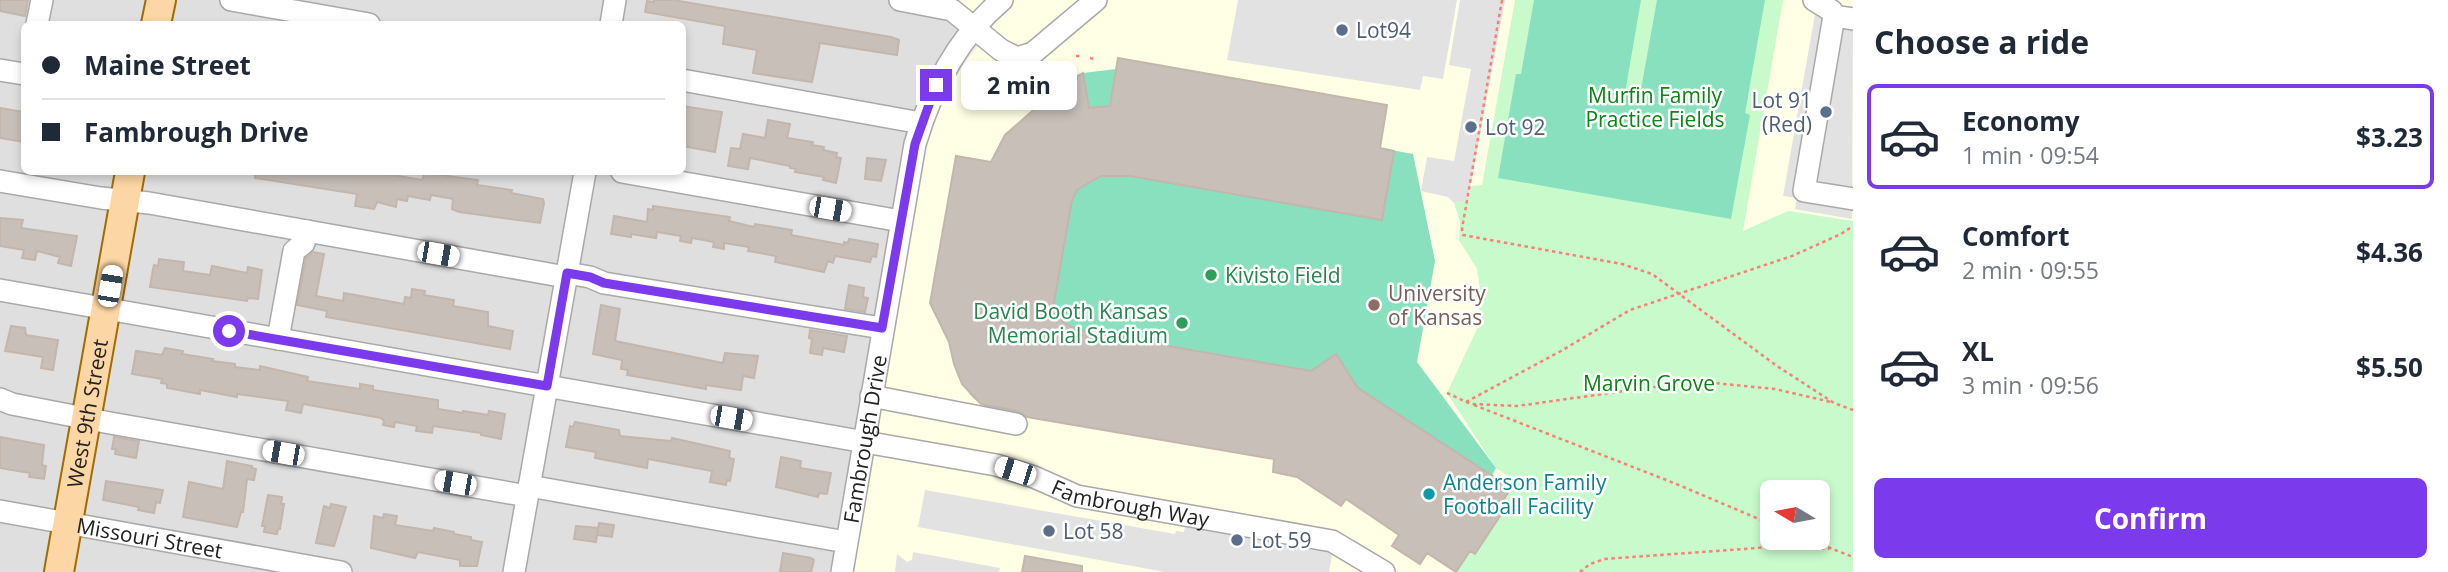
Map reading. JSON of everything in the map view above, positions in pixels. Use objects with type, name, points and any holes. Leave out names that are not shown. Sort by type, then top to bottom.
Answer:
[{"type":"main road","points":[[156,21],[160,0]]},
{"type":"main road","name":"West 9th Street","points":[[60,572],[129,175]]},
{"type":"street","points":[[38,21],[42,0]]},
{"type":"street","points":[[231,0],[352,21]]},
{"type":"street","points":[[612,21],[615,0]]},
{"type":"street","points":[[900,0],[952,10],[1006,54],[1022,58],[1049,41],[1096,0]]},
{"type":"street","name":"Fambrough Drive","points":[[842,570],[882,328],[921,123],[940,79],[974,29],[1002,0]]},
{"type":"street","points":[[1814,0],[1844,17],[1804,191],[1853,199]]},
{"type":"street","points":[[0,70],[21,74]]},
{"type":"street","points":[[686,81],[921,123]]},
{"type":"street","points":[[514,572],[584,175]]},
{"type":"street","points":[[639,175],[901,221]]},
{"type":"street","points":[[0,181],[590,277],[604,283],[882,328]]},
{"type":"street","points":[[278,339],[294,251],[304,243],[307,231]]},
{"type":"street","name":"Fambrough Way","points":[[0,290],[996,465],[1034,477],[1077,496],[1332,541],[1356,563],[1384,572]]},
{"type":"street","points":[[871,396],[1016,424]]},
{"type":"street","points":[[0,399],[12,404],[87,418],[846,542]]},
{"type":"street","name":"Missouri Street","points":[[0,511],[341,572]]},
{"type":"path","points":[[1502,0],[1463,235],[1633,266],[1652,274],[1777,366],[1834,403]]},
{"type":"path","points":[[1466,402],[1630,310],[1792,256],[1853,226]]},
{"type":"path","points":[[1471,404],[1517,406],[1695,383],[1759,387],[1808,396],[1853,410]]},
{"type":"path","points":[[1808,396],[1810,388]]},
{"type":"path","points":[[1447,393],[1760,519]]},
{"type":"path","points":[[1580,572],[1590,564],[1605,559],[1760,547]]},
{"type":"path","points":[[1830,549],[1853,557]]},
{"type":"shaded area","points":[[0,0],[1002,0],[944,72],[842,572],[0,572]]},
{"type":"shaded area","name":"University of Kansas","points":[[952,0],[1853,0],[1853,572],[850,572],[921,152],[941,102],[966,61],[992,29],[964,5]]},
{"type":"shaded area","name":"Lot94","points":[[1238,0],[1457,0],[1443,79],[1423,76],[1420,90],[1227,60]]},
{"type":"shaded area","name":"Lot 92","points":[[1460,0],[1505,0],[1468,200],[1454,203],[1448,197],[1421,191],[1427,157],[1454,161],[1471,69],[1449,65]]},
{"type":"shaded area","name":"Lot 91 (Red)","points":[[1815,14],[1850,20],[1853,27],[1852,219],[1795,209],[1797,198],[1783,196]]},
{"type":"shaded area","name":"Lot 58","points":[[925,490],[1175,534],[1176,531],[1184,532],[1185,527],[1202,530],[1202,527],[1333,550],[1329,572],[1165,572],[918,527]]},
{"type":"shaded area","points":[[913,552],[1000,568],[999,572],[895,572],[897,554],[907,562],[912,560]]},
{"type":"green space","name":"Marvin Grove","points":[[1515,0],[1783,0],[1743,231],[1788,211],[1853,221],[1853,572],[1456,572],[1515,481],[1496,468],[1447,393],[1477,329],[1481,295],[1477,269],[1459,240],[1460,222],[1454,203],[1468,200],[1471,186],[1482,185]]},
{"type":"green space","name":"Murfin Family Practice Fields","points":[[1534,0],[1641,0],[1625,93],[1640,95],[1657,0],[1765,0],[1745,113],[1750,115],[1731,219],[1498,178],[1516,74],[1521,74]]},
{"type":"green space","name":"David Booth Kansas Memorial Stadium","points":[[1118,58],[1387,105],[1380,148],[1413,154],[1435,261],[1417,362],[1496,468],[1492,476],[1511,488],[1497,509],[1502,513],[1475,554],[1470,551],[1456,572],[1428,553],[1420,564],[1392,546],[1399,535],[1346,499],[1341,506],[1274,459],[990,410],[973,398],[962,384],[949,342],[930,303],[956,156],[991,162],[1005,135],[1063,84],[1083,73],[1116,69]]},
{"type":"building","points":[[0,0],[28,0],[25,16],[0,11]]},
{"type":"building","points":[[673,0],[891,37],[899,40],[897,55],[820,43],[812,82],[753,73],[757,50],[723,44],[725,26],[645,12],[647,1]]},
{"type":"building","name":"David Booth Kansas Memorial Stadium","points":[[1118,58],[1387,105],[1380,148],[1394,151],[1382,220],[1130,176],[1101,176],[1077,190],[1072,200],[1054,302],[1063,322],[1077,330],[1311,371],[1336,354],[1358,388],[1511,488],[1497,510],[1502,513],[1475,554],[1470,551],[1456,572],[1427,553],[1420,564],[1392,546],[1399,535],[1346,499],[1341,506],[1297,477],[1273,472],[1274,459],[1027,417],[1018,411],[981,404],[962,384],[949,342],[930,303],[956,156],[991,162],[1005,135],[1063,84],[1083,73],[1089,108],[1110,106]]},
{"type":"building","points":[[686,107],[722,112],[715,152],[686,147]]},
{"type":"building","points":[[0,108],[21,112],[21,142],[0,138]]},
{"type":"building","points":[[768,120],[790,124],[787,138],[813,142],[812,145],[837,153],[836,157],[841,158],[836,183],[823,180],[824,177],[795,172],[796,169],[790,166],[750,158],[748,169],[728,166],[731,148],[740,149],[743,134],[765,138]]},
{"type":"building","points":[[867,158],[886,160],[881,181],[865,179]]},
{"type":"building","points":[[255,175],[393,175],[422,180],[424,175],[440,175],[478,180],[477,185],[512,190],[511,193],[543,199],[544,203],[540,223],[459,212],[452,209],[453,199],[431,195],[430,200],[408,196],[407,201],[397,199],[396,207],[377,202],[374,209],[355,206],[357,194],[255,178]]},
{"type":"building","points":[[653,206],[730,217],[729,221],[754,227],[755,224],[792,230],[791,235],[844,245],[849,239],[878,244],[876,257],[872,256],[870,262],[835,256],[833,263],[828,261],[824,272],[775,262],[776,256],[748,251],[749,247],[724,243],[724,249],[713,247],[714,242],[692,238],[691,243],[680,241],[681,236],[657,232],[656,238],[611,234],[614,216],[647,222],[648,209],[653,210]]},
{"type":"building","points":[[0,218],[23,220],[21,228],[77,236],[71,266],[58,263],[60,257],[37,251],[35,260],[22,258],[24,250],[0,246]]},
{"type":"building","points":[[313,252],[324,254],[316,296],[343,301],[344,293],[404,304],[405,297],[411,298],[412,289],[425,291],[424,295],[454,300],[453,306],[488,312],[488,326],[513,331],[510,349],[326,317],[327,311],[297,305],[306,258]]},
{"type":"building","points":[[159,259],[184,262],[183,271],[210,275],[212,266],[247,273],[248,267],[262,270],[258,299],[248,298],[247,301],[150,287],[154,265],[158,266]]},
{"type":"building","points":[[849,285],[864,288],[863,297],[868,298],[865,312],[845,309]]},
{"type":"building","points":[[601,305],[620,309],[615,341],[723,363],[725,353],[758,356],[754,378],[743,376],[741,390],[706,385],[706,389],[627,375],[628,370],[621,369],[622,360],[593,354]]},
{"type":"building","points":[[11,326],[25,328],[26,335],[58,340],[53,370],[41,368],[43,357],[5,351]]},
{"type":"building","points":[[810,330],[847,336],[844,352],[823,348],[822,355],[810,353]]},
{"type":"building","points":[[165,348],[213,359],[212,361],[235,364],[235,367],[260,370],[260,366],[308,377],[307,381],[360,389],[360,384],[373,386],[373,390],[438,400],[438,409],[488,415],[489,411],[505,414],[501,439],[481,433],[433,426],[432,433],[416,431],[417,426],[395,422],[394,427],[383,425],[381,418],[303,404],[301,413],[286,410],[288,401],[237,394],[237,397],[200,390],[200,394],[167,388],[167,384],[161,383],[162,379],[132,374],[136,351],[162,355]]},
{"type":"building","points":[[575,422],[619,430],[620,436],[671,441],[672,438],[730,451],[729,458],[734,459],[730,481],[727,480],[726,485],[710,482],[712,471],[648,459],[647,468],[595,458],[596,452],[566,447],[570,426],[573,427]]},
{"type":"building","points":[[0,437],[44,445],[44,479],[29,477],[30,473],[0,468]]},
{"type":"building","points":[[114,437],[139,441],[136,458],[115,454],[116,449],[112,449]]},
{"type":"building","points":[[781,457],[801,461],[800,468],[831,473],[827,494],[819,493],[818,497],[776,487]]},
{"type":"building","points":[[227,461],[256,469],[254,480],[247,479],[243,512],[237,527],[183,517],[189,482],[223,489]]},
{"type":"building","points":[[106,481],[163,490],[160,503],[156,502],[154,513],[138,510],[139,507],[103,500]]},
{"type":"building","points":[[268,495],[282,497],[281,504],[284,504],[277,534],[264,532],[265,526],[262,526]]},
{"type":"building","points":[[331,504],[346,507],[334,546],[316,543],[324,506],[330,508]]},
{"type":"building","points":[[384,514],[397,516],[395,525],[433,531],[434,528],[482,542],[477,566],[460,566],[460,560],[418,552],[415,558],[371,548],[374,516],[383,518]]},
{"type":"building","points":[[599,523],[614,525],[612,537],[597,535]]},
{"type":"building","points":[[576,526],[598,528],[596,542],[574,539]]},
{"type":"building","points":[[783,553],[814,560],[811,572],[780,572]]},
{"type":"building","points":[[1025,556],[1082,566],[1082,572],[1022,572]]},
{"type":"place","name":"Lot94","points":[[1342,30]]},
{"type":"place","name":"Lot 91 (Red)","points":[[1826,112]]},
{"type":"place","name":"Lot 92","points":[[1471,127]]},
{"type":"place","name":"Kivisto Field","points":[[1211,275]]},
{"type":"place","name":"University of Kansas","points":[[1374,305]]},
{"type":"place","name":"David Booth Kansas Memorial Stadium","points":[[1182,323]]},
{"type":"place","name":"Anderson Family Football Facility","points":[[1429,494]]},
{"type":"place","name":"Lot 58","points":[[1049,531]]},
{"type":"place","name":"Lot 59","points":[[1237,540]]},
{"type":"route","points":[[229,331],[547,386],[567,273],[590,277],[604,283],[882,328],[915,144],[936,85]]}]
